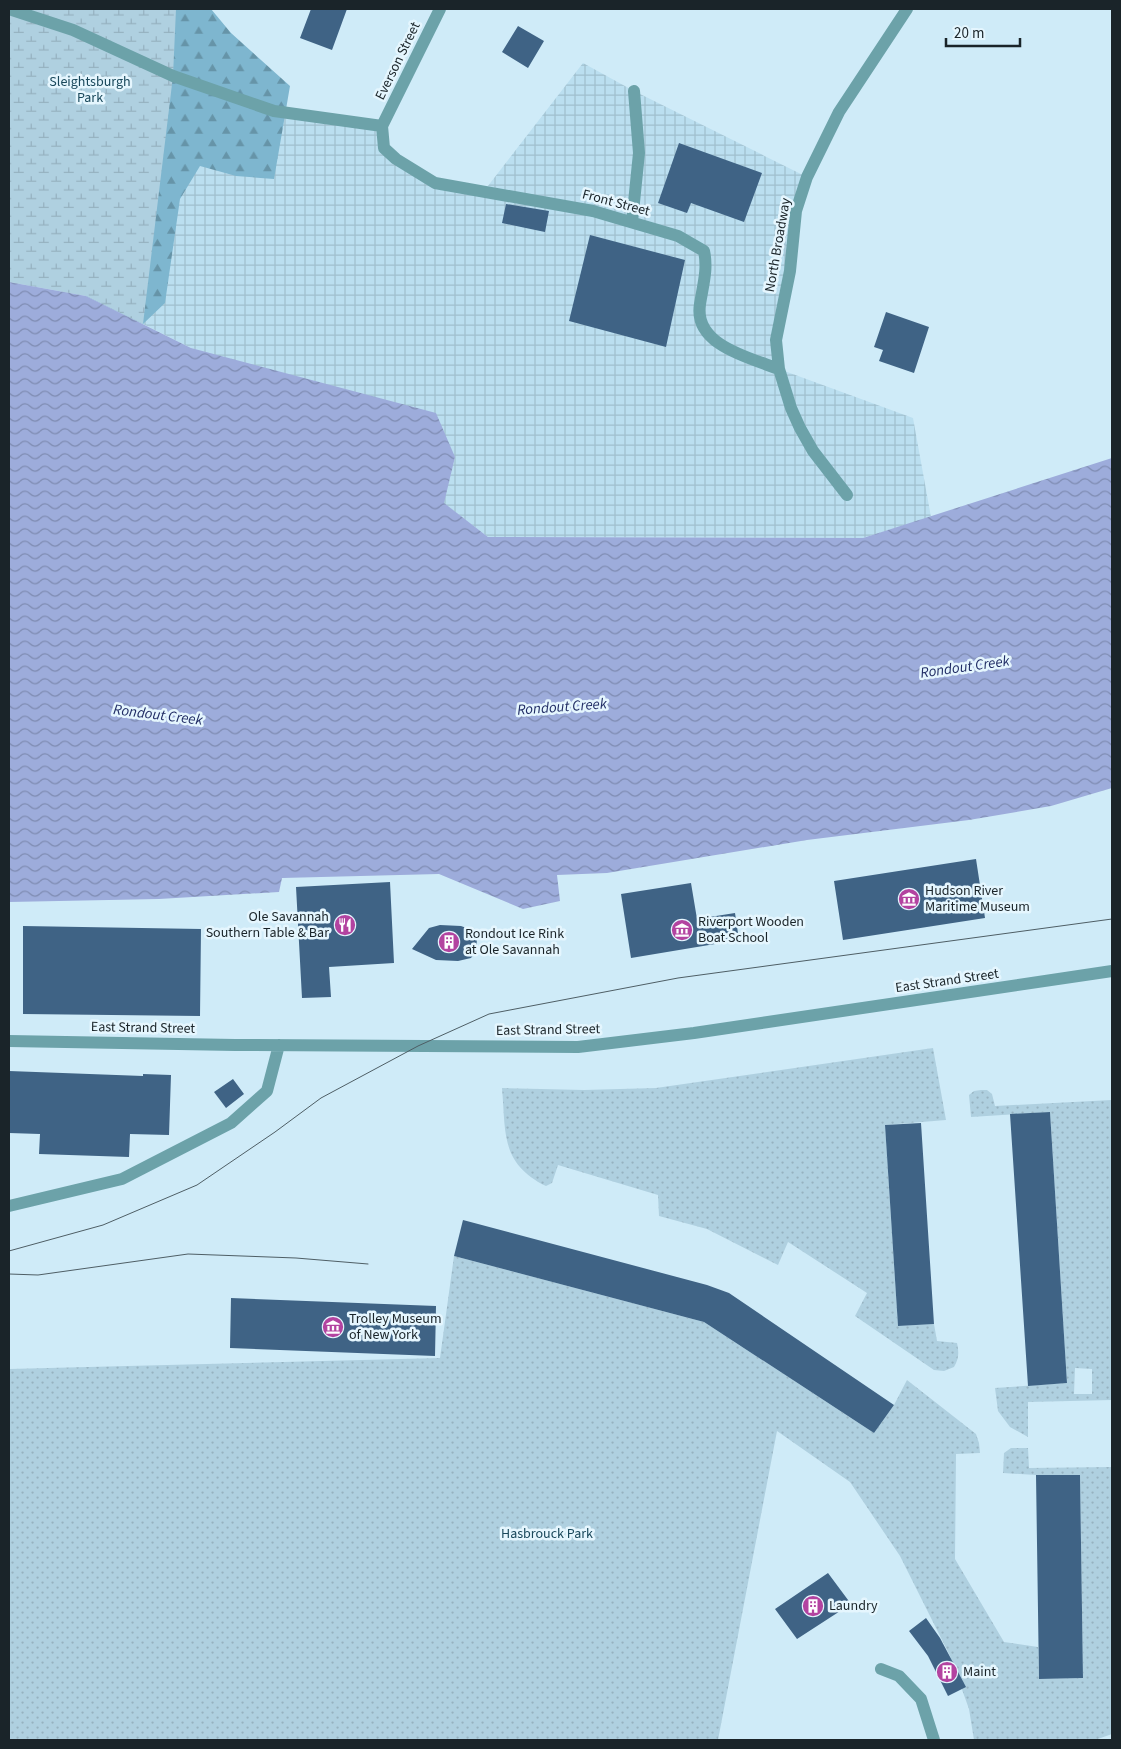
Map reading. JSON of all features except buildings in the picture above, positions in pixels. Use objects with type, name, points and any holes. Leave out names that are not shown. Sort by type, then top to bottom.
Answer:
[{"type":"street","points":[[9,9],[73,30],[173,76],[274,111],[382,126]]},
{"type":"street","name":"Everson Street","points":[[382,126],[440,9]]},
{"type":"street","name":"North Broadway","points":[[847,495],[813,451],[800,428],[778,369],[776,340],[790,271],[796,211],[807,177],[839,112],[907,9]]},
{"type":"street","points":[[632,222],[639,153],[634,91]]},
{"type":"street","name":"Front Street","points":[[382,126],[384,148],[396,159],[435,182],[593,211],[678,236],[704,251],[707,264],[699,307],[703,328],[713,339],[731,350],[778,369]]},
{"type":"street","name":"East Strand Street","points":[[9,1041],[578,1047],[694,1033],[1112,971]]},
{"type":"street","points":[[9,1206],[122,1179],[231,1122],[267,1091],[279,1045]]},
{"type":"street","points":[[881,1669],[899,1676],[921,1699],[934,1740]]},
{"type":"shaded area","points":[[583,63],[634,91],[807,177],[796,211],[779,369],[913,418],[931,517],[863,538],[488,537],[443,503],[455,457],[191,348],[143,324],[173,76],[274,111],[382,126],[384,148],[435,183],[484,191]]},
{"type":"green space","name":"Sleightsburgh Park","points":[[9,9],[211,9],[231,33],[290,86],[274,179],[236,176],[200,166],[180,199],[165,303],[143,324],[86,296]]},
{"type":"green space","name":"Sleightsburgh Park","points":[[9,9],[176,9],[173,76],[143,324],[86,296],[9,282]]},
{"type":"green space","points":[[933,1048],[946,1120],[885,1125],[898,1326],[934,1324],[937,1341],[957,1343],[958,1355],[956,1364],[954,1367],[944,1371],[934,1370],[855,1316],[867,1293],[788,1242],[778,1265],[707,1229],[659,1216],[658,1195],[558,1165],[552,1183],[546,1186],[531,1177],[520,1167],[508,1145],[502,1088],[584,1090],[656,1088]]},
{"type":"green space","points":[[987,1090],[992,1094],[995,1106],[1112,1100],[1112,1400],[1028,1402],[1028,1437],[1010,1427],[998,1411],[995,1388],[1067,1383],[1050,1112],[971,1117],[969,1095],[974,1091]],"holes":[[[1075,1368],[1092,1369],[1092,1394],[1074,1394]]]},
{"type":"green space","name":"Hasbrouck Park","points":[[454,1256],[704,1322],[874,1433],[894,1405],[907,1380],[976,1434],[980,1453],[956,1454],[955,1559],[1004,1642],[1038,1647],[1039,1679],[1083,1678],[1080,1476],[1003,1473],[1004,1453],[1011,1448],[1028,1448],[1029,1468],[1112,1467],[1112,1734],[1095,1740],[974,1740],[969,1709],[950,1656],[900,1556],[850,1482],[777,1431],[718,1740],[9,1740],[9,1369],[440,1358]]},
{"type":"water","name":"Rondout Creek","points":[[9,282],[86,296],[191,348],[436,413],[455,457],[444,503],[488,537],[863,538],[1112,458],[1112,788],[1051,806],[969,820],[807,840],[607,873],[557,875],[560,901],[523,909],[439,874],[282,878],[279,892],[159,899],[9,902]]},
{"type":"tram line","points":[[9,1251],[103,1225],[197,1185],[321,1098],[418,1046],[489,1014],[678,978],[1112,919]]},
{"type":"tram line","points":[[9,1274],[38,1275],[188,1254],[296,1258],[368,1264]]},
{"type":"place","name":"Hudson River Maritime Museum","points":[[909,899]]},
{"type":"place","name":"Ole Savannah Southern Table & Bar","points":[[345,925]]},
{"type":"place","name":"Riverport Wooden Boat School","points":[[682,930]]},
{"type":"place","name":"Rondout Ice Rink at Ole Savannah","points":[[449,942]]},
{"type":"place","name":"Trolley Museum of New York","points":[[333,1327]]},
{"type":"place","name":"Laundry","points":[[813,1606]]},
{"type":"place","name":"Maint","points":[[947,1672]]}]
